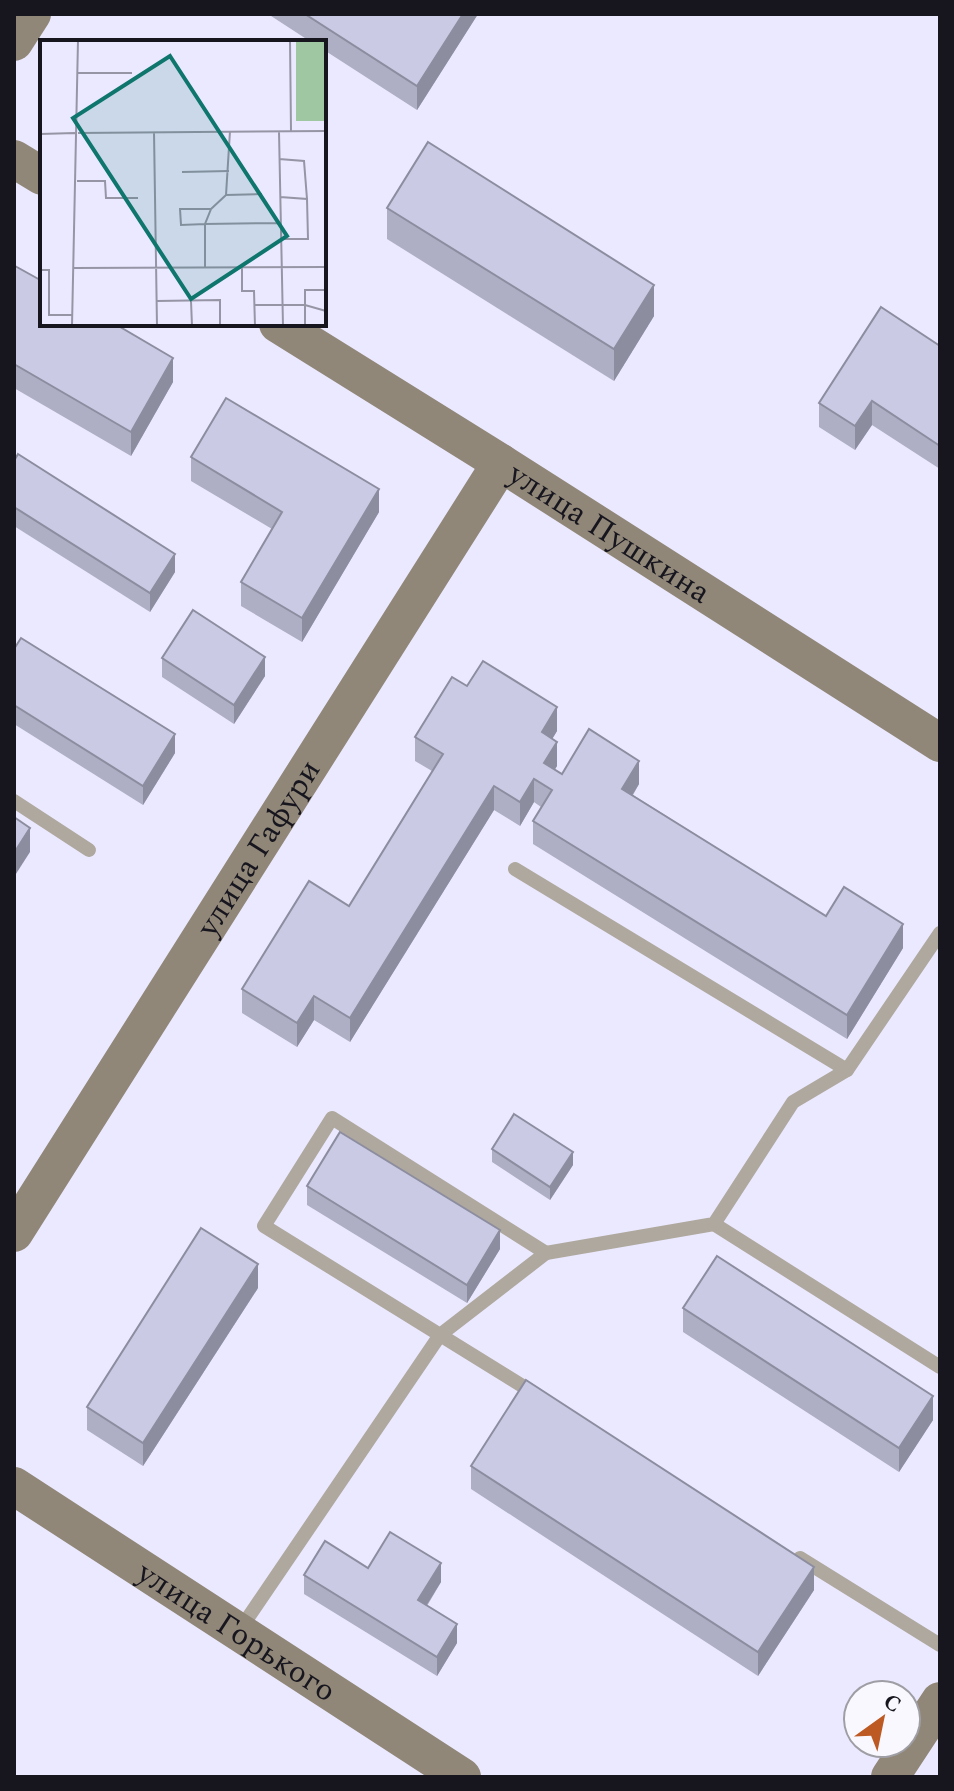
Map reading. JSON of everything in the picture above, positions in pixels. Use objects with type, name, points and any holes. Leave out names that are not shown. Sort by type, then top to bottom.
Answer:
[{"type":"street","points":[[14,42],[32,14]]},
{"type":"street","points":[[14,159],[40,175]]},
{"type":"street","name":"улица Пушкина","points":[[281,326],[940,743]]},
{"type":"street","name":"улица Гафури","points":[[14,1233],[501,463]]},
{"type":"street","name":"улица Горького","points":[[14,1486],[462,1777]]},
{"type":"street","points":[[892,1776],[940,1701]]},
{"type":"lane","points":[[14,801],[89,850]]},
{"type":"lane","points":[[515,869],[847,1070]]},
{"type":"lane","points":[[714,1224],[793,1102],[847,1070],[940,933]]},
{"type":"lane","points":[[546,1253],[332,1118],[264,1226],[548,1402]]},
{"type":"lane","points":[[238,1632],[440,1335],[546,1253],[714,1224],[940,1367]]},
{"type":"lane","points":[[791,1553],[940,1645]]},
{"type":"building","points":[[305,14],[463,14],[417,86]]},
{"type":"building","points":[[428,142],[654,285],[614,349],[387,208]]},
{"type":"building","points":[[14,268],[40,280],[40,326],[118,326],[173,358],[131,432],[14,364]]},
{"type":"building","points":[[881,307],[940,346],[940,446],[872,401],[855,426],[819,403]]},
{"type":"building","points":[[226,398],[379,489],[302,618],[241,582],[282,512],[191,457]]},
{"type":"building","points":[[18,454],[175,554],[150,593],[14,507],[14,461]]},
{"type":"building","points":[[193,610],[265,657],[234,705],[162,658]]},
{"type":"building","points":[[21,638],[175,734],[143,786],[14,705],[14,649]]},
{"type":"building","points":[[483,661],[557,707],[542,732],[557,742],[544,763],[562,774],[589,729],[639,761],[622,789],[826,916],[844,887],[903,924],[847,1015],[533,821],[552,790],[534,779],[520,802],[494,786],[350,1018],[314,996],[297,1023],[242,989],[309,881],[349,906],[443,754],[415,737],[452,677],[467,686]]},
{"type":"building","points":[[14,817],[30,828],[14,853]]},
{"type":"building","points":[[514,1114],[573,1152],[550,1187],[492,1149]]},
{"type":"building","points":[[340,1132],[500,1230],[467,1285],[307,1186]]},
{"type":"building","points":[[201,1228],[258,1264],[143,1443],[87,1407]]},
{"type":"building","points":[[717,1256],[933,1396],[899,1448],[683,1308]]},
{"type":"building","points":[[526,1380],[814,1567],[758,1652],[471,1466]]},
{"type":"building","points":[[390,1532],[441,1563],[418,1600],[457,1624],[437,1657],[304,1575],[325,1541],[368,1568]]}]
